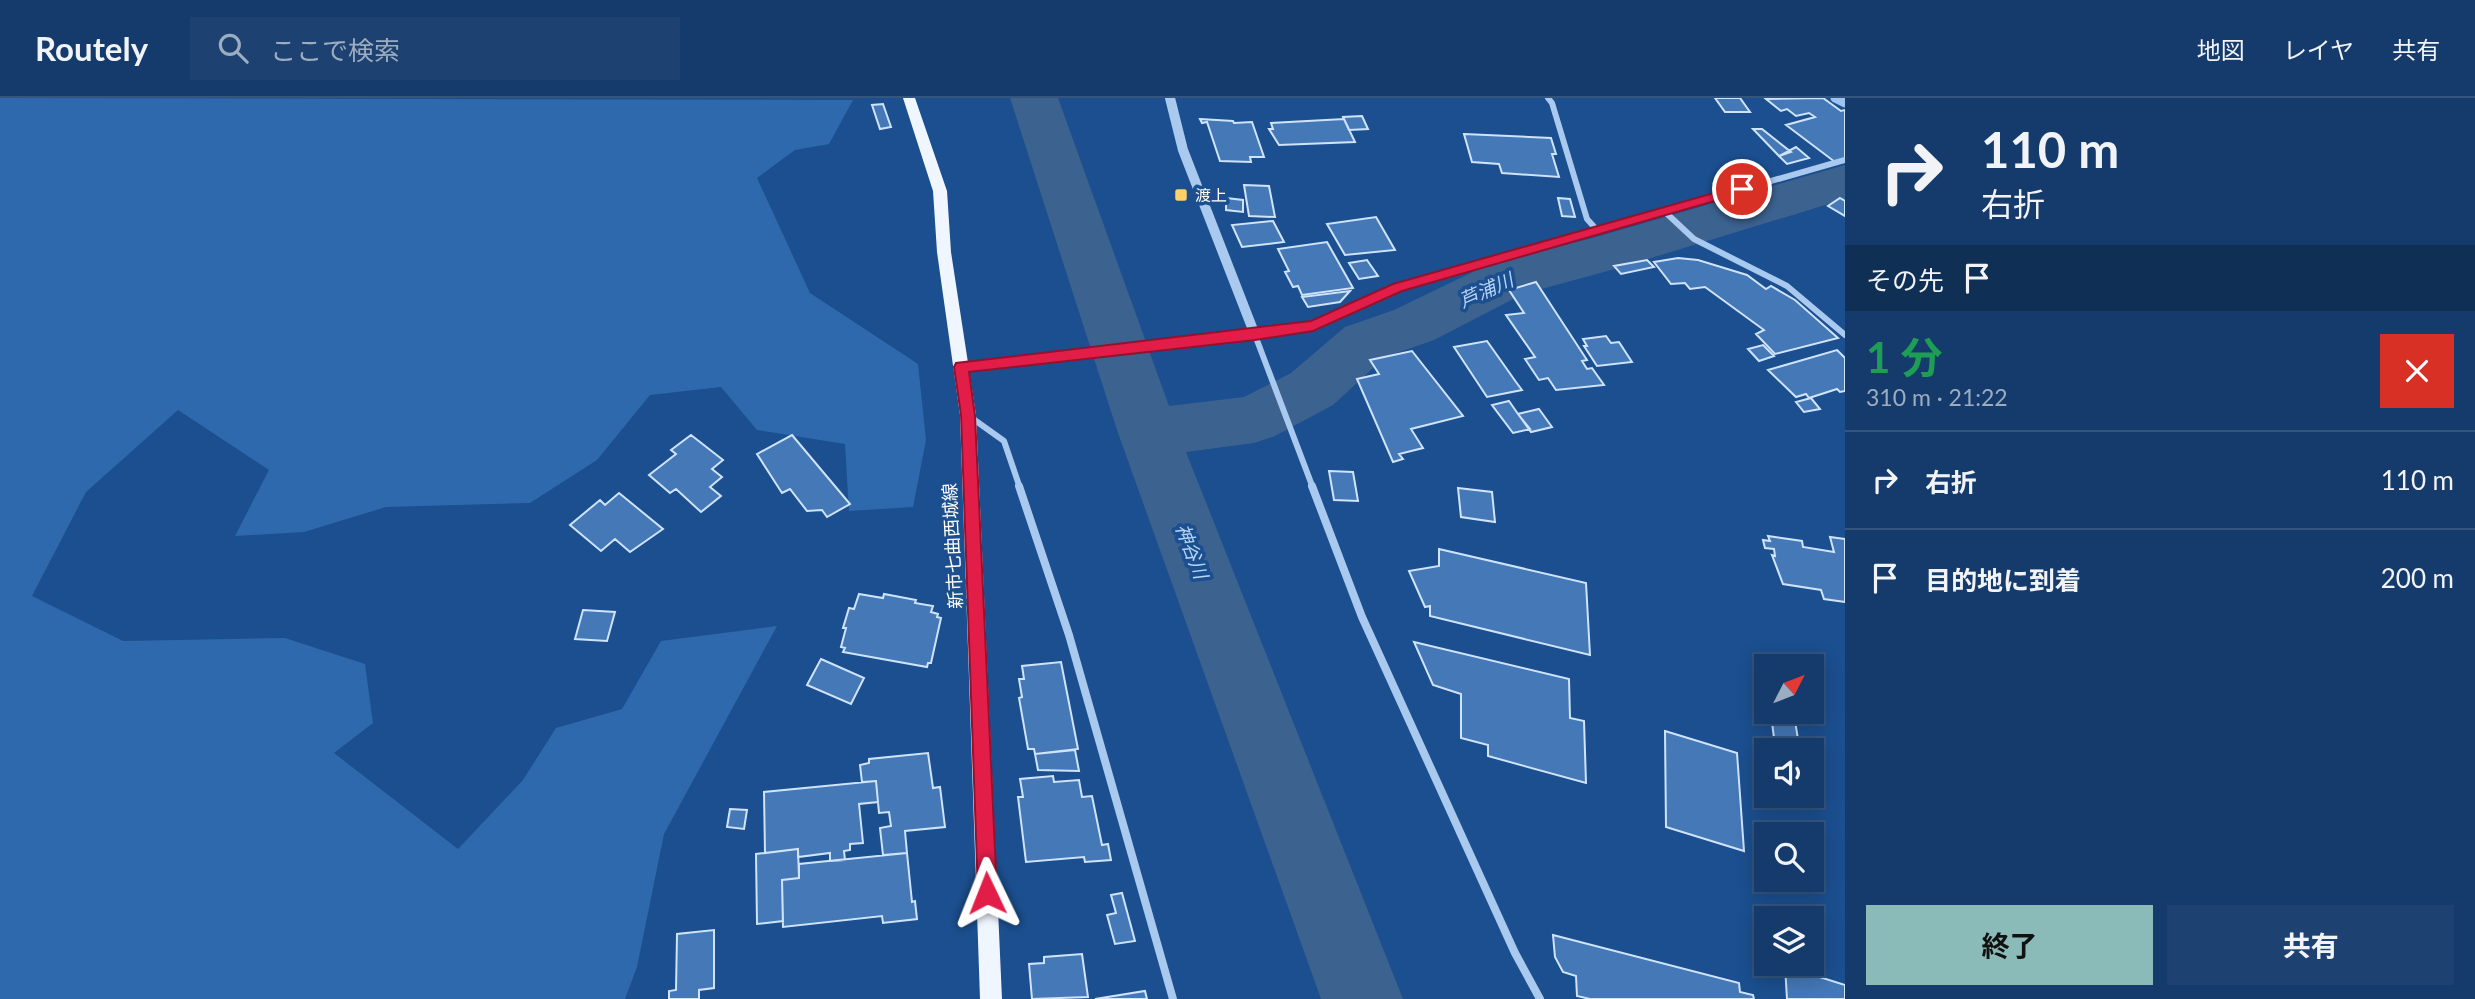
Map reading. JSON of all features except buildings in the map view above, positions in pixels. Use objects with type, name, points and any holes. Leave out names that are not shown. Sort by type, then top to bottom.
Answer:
[{"type":"main road","name":"新市七曲西城線","points":[[909,98],[940,191],[944,252],[968,415],[991,999]]},
{"type":"street","points":[[1170,98],[1183,150],[1362,617],[1515,953],[1540,999]]},
{"type":"street","points":[[1548,98],[1552,103],[1587,219],[1597,230]]},
{"type":"street","points":[[961,367],[1240,337],[1313,326],[1398,287],[1845,160]]},
{"type":"street","points":[[1664,211],[1694,239],[1787,286],[1845,335]]},
{"type":"street","points":[[968,415],[1004,441],[1069,635],[1173,999]]},
{"type":"shaded area","points":[[0,98],[853,100],[829,144],[795,150],[757,178],[810,293],[918,364],[926,440],[913,507],[849,511],[845,444],[757,430],[721,387],[650,395],[597,460],[530,503],[386,507],[304,532],[235,536],[269,470],[178,410],[86,492],[32,596],[123,641],[285,638],[365,664],[373,723],[334,753],[458,849],[523,780],[556,728],[622,709],[661,641],[777,626],[664,834],[637,967],[625,999],[0,999]]},
{"type":"waterway","name":"神谷川","points":[[1034,98],[1148,433]]},
{"type":"waterway","points":[[1835,98],[1845,103]]},
{"type":"waterway","name":"芦浦川","points":[[1148,433],[1254,419],[1312,389],[1365,342],[1414,325],[1506,279],[1596,256],[1845,182]]},
{"type":"waterway","name":"神谷川","points":[[1148,433],[1362,999]]},
{"type":"place","name":"渡上","points":[[1181,195]]},
{"type":"route","points":[[987,893],[968,415],[961,367],[1255,335],[1313,326],[1398,287],[1742,189]]}]
